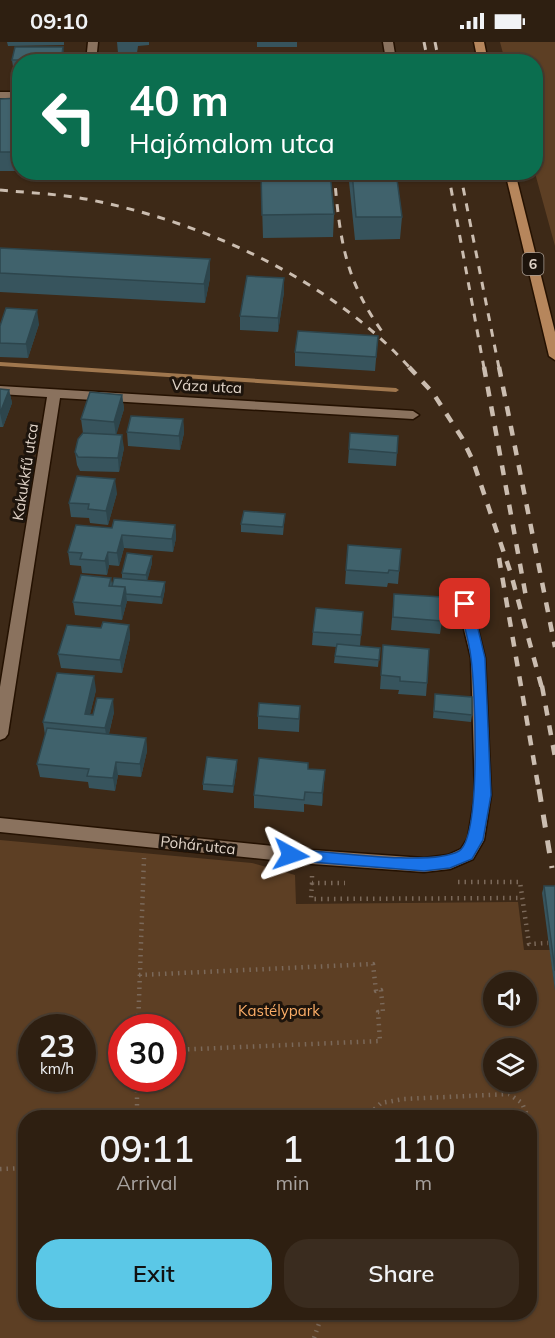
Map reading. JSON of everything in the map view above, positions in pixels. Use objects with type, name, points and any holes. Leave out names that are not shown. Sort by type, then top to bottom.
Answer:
[{"type":"main road","name":"6","points":[[512,180],[555,356]]},
{"type":"street","name":"Váza utca","points":[[0,390],[413,415]]},
{"type":"street","name":"Kakukkfű utca","points":[[0,734],[54,393]]},
{"type":"street","name":"Pohár utca","points":[[0,825],[312,857],[424,865],[450,861],[467,854],[476,840],[483,795],[478,658],[465,604]]},
{"type":"path","points":[[138,1014],[144,840]]},
{"type":"path","points":[[520,882],[529,944],[548,944]]},
{"type":"path","points":[[312,883],[312,899],[522,898]]},
{"type":"path","points":[[139,975],[373,964],[376,990],[381,990],[383,1012],[378,1012],[381,1041],[186,1049]]},
{"type":"path","points":[[137,1092],[137,1110]]},
{"type":"path","points":[[374,1110],[381,1103],[404,1099],[509,1094],[519,1098],[525,1104],[526,1110]]},
{"type":"path","points":[[0,1169],[18,1168]]},
{"type":"path","points":[[314,1338],[320,1320]]},
{"type":"green space","points":[[500,42],[555,42],[555,246],[537,180],[543,180],[543,54],[503,54]]},
{"type":"green space","name":"Kastélypark","points":[[0,840],[252,863],[295,875],[296,904],[518,902],[524,950],[550,950],[555,990],[555,1338],[0,1338]]},
{"type":"building","points":[[15,47],[63,47],[62,54],[13,54]]},
{"type":"building","points":[[12,98],[12,152],[0,152],[0,99]]},
{"type":"building","points":[[261,180],[331,180],[334,214],[262,215]]},
{"type":"building","points":[[353,180],[397,180],[402,217],[356,217]]},
{"type":"building","points":[[0,248],[210,259],[204,284],[0,273]]},
{"type":"building","points":[[247,276],[284,278],[278,318],[240,316]]},
{"type":"building","points":[[6,308],[37,310],[26,344],[0,343],[0,326]]},
{"type":"building","points":[[298,331],[378,336],[376,357],[295,352]]},
{"type":"building","points":[[0,389],[9,390],[0,413]]},
{"type":"building","points":[[90,392],[122,395],[114,422],[81,419]]},
{"type":"building","points":[[131,416],[183,419],[179,436],[127,432]]},
{"type":"building","points":[[83,433],[122,435],[118,458],[78,457],[75,452],[78,439]]},
{"type":"building","points":[[350,433],[398,436],[397,453],[349,449]]},
{"type":"building","points":[[77,476],[115,479],[106,511],[88,509],[89,504],[69,503]]},
{"type":"building","points":[[244,511],[285,514],[283,527],[241,524]]},
{"type":"building","points":[[114,520],[175,525],[172,539],[122,535],[117,553],[108,552],[105,561],[80,559],[82,553],[68,552],[76,525],[112,528]]},
{"type":"building","points":[[348,545],[401,549],[399,571],[389,570],[388,573],[346,570]]},
{"type":"building","points":[[127,553],[152,556],[146,575],[122,573]]},
{"type":"building","points":[[81,575],[111,578],[109,586],[125,587],[121,606],[73,602]]},
{"type":"building","points":[[114,578],[165,582],[161,597],[126,594],[125,587],[112,586]]},
{"type":"building","points":[[394,594],[442,597],[442,621],[393,617]]},
{"type":"building","points":[[316,608],[363,612],[361,635],[313,632]]},
{"type":"building","points":[[103,622],[129,625],[120,660],[58,654],[67,625],[101,628]]},
{"type":"building","points":[[337,644],[380,648],[379,660],[335,656]]},
{"type":"building","points":[[383,645],[429,649],[427,683],[400,681],[400,677],[381,675]]},
{"type":"building","points":[[57,673],[94,676],[85,714],[93,715],[97,698],[113,699],[105,728],[43,722]]},
{"type":"building","points":[[435,694],[472,697],[472,715],[434,711]]},
{"type":"building","points":[[259,703],[300,706],[299,719],[258,716]]},
{"type":"building","points":[[47,728],[146,738],[140,764],[116,762],[113,778],[87,776],[89,769],[37,764]]},
{"type":"building","points":[[207,757],[237,760],[233,786],[203,784]]},
{"type":"building","points":[[259,758],[308,763],[308,769],[325,770],[322,793],[305,792],[304,800],[254,795]]},
{"type":"building","points":[[544,886],[555,886],[555,971]]},
{"type":"waterway","points":[[0,364],[396,390]]},
{"type":"railway","points":[[424,42],[426,54]]},
{"type":"railway","points":[[435,42],[437,54]]},
{"type":"railway","points":[[335,180],[346,259],[361,297],[386,337]]},
{"type":"railway","points":[[449,180],[484,368]]},
{"type":"railway","points":[[462,180],[499,368]]},
{"type":"railway","points":[[0,190],[91,200],[134,210],[222,240],[305,282],[378,336],[409,367]]},
{"type":"railway","points":[[409,367],[433,393],[462,438],[473,461],[511,574],[543,692]]},
{"type":"railway","points":[[484,367],[526,597]]},
{"type":"railway","points":[[499,367],[555,647]]},
{"type":"railway","points":[[499,558],[539,791]]},
{"type":"railway","points":[[542,686],[555,757]]},
{"type":"railway","points":[[539,789],[552,868]]},
{"type":"route","points":[[291,855],[424,865],[450,861],[467,854],[476,840],[483,795],[482,708],[478,658],[465,604]]}]
